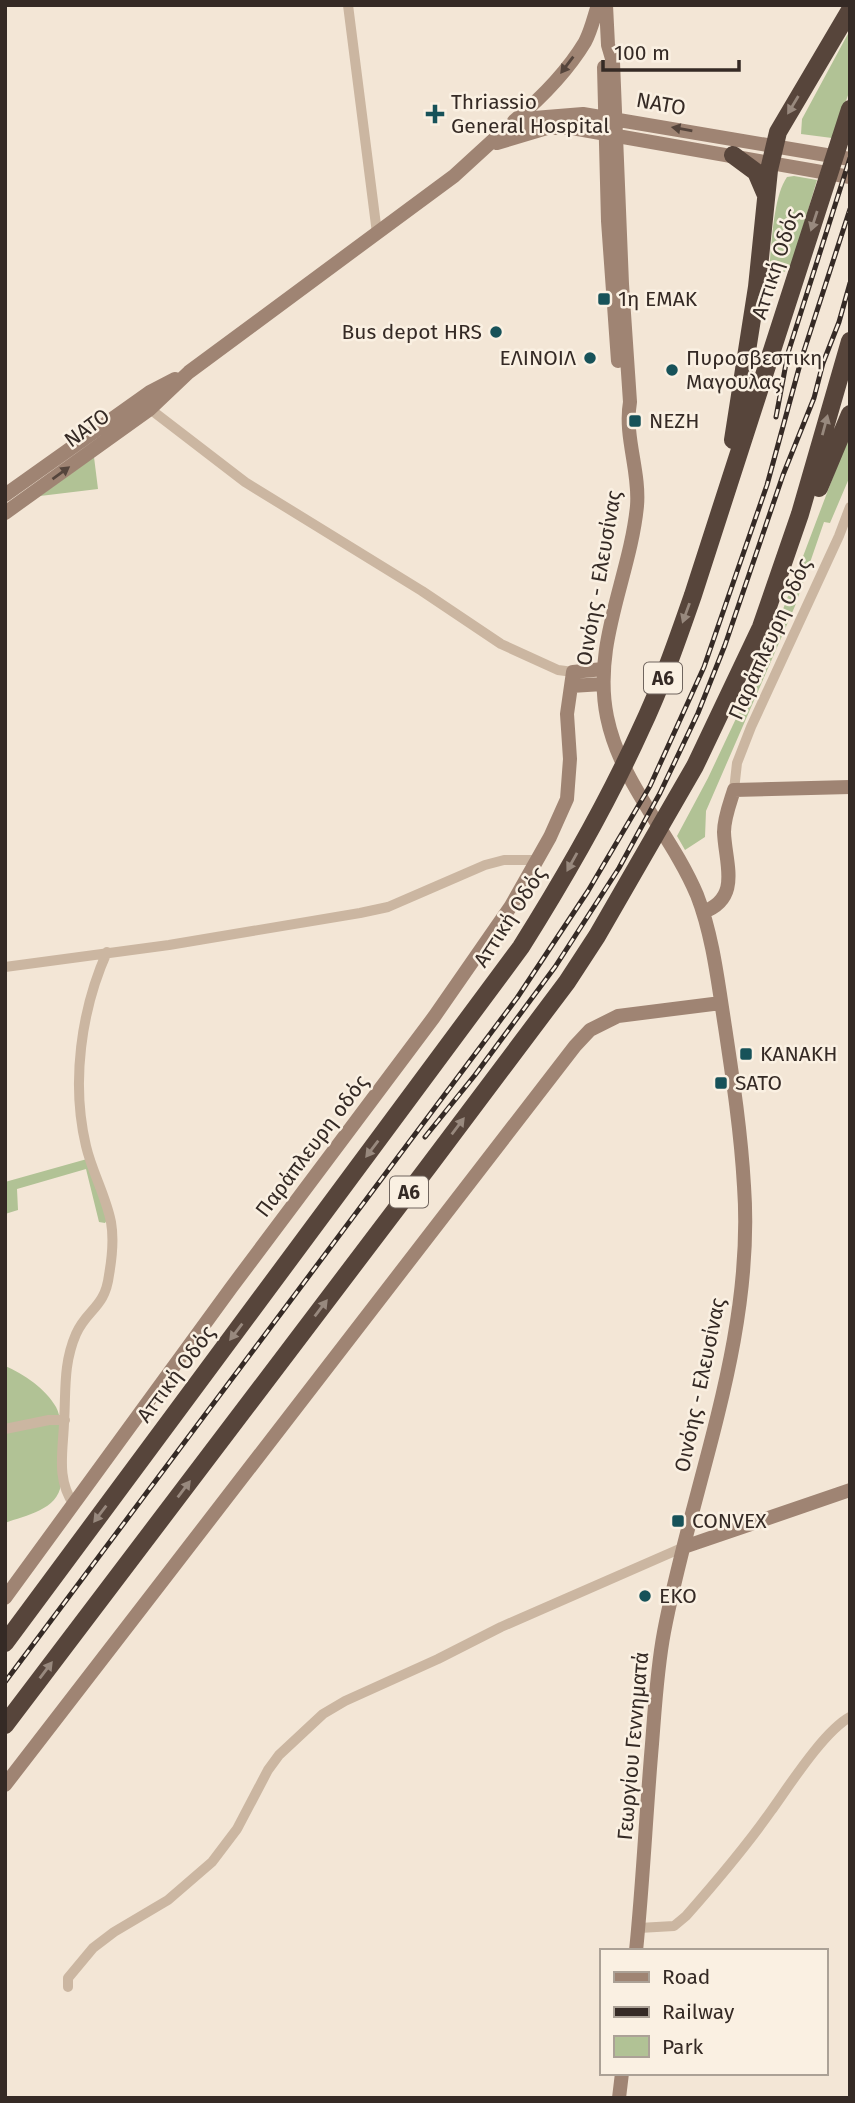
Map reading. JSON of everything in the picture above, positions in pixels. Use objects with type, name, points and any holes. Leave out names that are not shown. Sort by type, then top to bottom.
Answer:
[{"type":"highway","points":[[708,549],[745,371],[772,153],[780,127],[850,10]]},
{"type":"highway","name":"Αττική Οδός","points":[[5,1643],[521,947],[605,803],[641,730],[666,670],[708,549],[850,109]]},
{"type":"highway","points":[[733,155],[756,172],[764,186],[765,198]]},
{"type":"highway","name":"Α6","points":[[5,1725],[436,1156],[566,982],[597,936],[652,845],[701,753],[761,627],[800,514],[850,341]]},
{"type":"highway","points":[[800,514],[817,493],[850,414]]},
{"type":"main road","points":[[501,132],[533,106],[565,69],[585,41],[598,5]]},
{"type":"main road","points":[[606,5],[608,45],[604,62],[610,125]]},
{"type":"main road","name":"ΝΑΤΟ","points":[[5,513],[150,409],[189,372],[454,176],[501,132],[519,122],[545,116],[583,114],[643,139],[733,155],[799,150],[850,159]]},
{"type":"main road","name":"ΝΑΤΟ","points":[[476,156],[509,138],[547,128],[610,125],[772,153],[794,166],[850,177]]},
{"type":"main road","name":"Οινόης - Ελευσίνας","points":[[610,125],[616,160],[630,402],[628,422]]},
{"type":"main road","name":"Οινόης - Ελευσίνας","points":[[610,125],[608,234],[622,402],[628,422],[637,501],[628,554],[611,620],[603,677],[606,714],[616,752],[682,864],[701,906],[721,1003],[740,1139],[746,1231],[742,1285],[724,1396],[684,1547]]},
{"type":"main road","points":[[616,160],[625,144],[643,139]]},
{"type":"main road","name":"ΝΑΤΟ","points":[[5,495],[150,392],[189,372]]},
{"type":"main road","points":[[572,679],[603,677]]},
{"type":"main road","name":"Παράπλευρη οδός","points":[[5,1598],[223,1299],[434,1017],[511,906],[538,860],[567,799],[570,759],[567,714],[572,679]]},
{"type":"main road","points":[[701,906],[712,909],[723,899],[729,868],[724,830],[734,790],[850,787]]},
{"type":"main road","points":[[5,1785],[575,1046],[590,1030],[618,1016],[721,1003]]},
{"type":"main road","points":[[684,1547],[850,1489]]},
{"type":"main road","name":"Γεωργίου Γεννηματά","points":[[636,1949],[657,1681],[664,1634],[684,1547]]},
{"type":"main road","points":[[615,2096],[621,2075]]},
{"type":"street","points":[[348,5],[377,233]]},
{"type":"street","points":[[150,409],[245,482],[422,591],[492,638],[572,679]]},
{"type":"street","name":"Παράπλευρη Οδός","points":[[734,790],[737,763],[751,727],[850,509]]},
{"type":"street","points":[[5,967],[169,945],[388,907],[479,867],[504,860],[538,860]]},
{"type":"street","points":[[74,1506],[68,1496],[61,1467],[67,1359],[78,1330],[103,1299],[109,1277],[111,1223],[85,1144],[80,1081],[88,1008],[107,952]]},
{"type":"street","points":[[5,1429],[49,1420],[65,1420]]},
{"type":"street","points":[[68,1987],[68,1978],[93,1948],[114,1932],[168,1900],[212,1862],[237,1829],[268,1770],[279,1755],[323,1714],[501,1627],[684,1547]]},
{"type":"street","points":[[639,1928],[674,1926],[686,1916],[770,1812],[792,1779],[825,1740],[850,1717]]},
{"type":"green space","points":[[850,30],[850,90],[832,138],[801,134],[802,119]]},
{"type":"green space","points":[[787,177],[817,180],[791,267],[784,272],[769,269],[772,234],[782,186]]},
{"type":"green space","points":[[850,432],[850,476],[830,523],[824,522],[795,606],[706,811],[705,837],[685,850],[677,836],[708,778],[765,657]]},
{"type":"green space","points":[[94,457],[98,489],[40,496]]},
{"type":"green space","points":[[87,1159],[107,1220],[105,1223],[99,1222],[86,1169],[17,1189],[18,1210],[5,1214],[5,1182]]},
{"type":"green space","points":[[5,1366],[34,1383],[52,1400],[59,1414],[62,1444],[61,1484],[54,1500],[40,1510],[5,1523]]},
{"type":"railway","points":[[776,417],[788,353],[850,158]]},
{"type":"railway","points":[[5,1682],[517,998],[588,891],[650,786],[704,667],[767,485],[802,357],[850,209]]},
{"type":"railway","points":[[425,1137],[555,967],[619,868],[660,793],[698,713],[725,645],[783,475],[814,398],[850,283]]},
{"type":"place","name":"Thriassio General Hospital","points":[[435,114]]},
{"type":"place","name":"1η ΕΜΑΚ","points":[[604,299]]},
{"type":"place","name":"Bus depot HRS","points":[[496,332]]},
{"type":"place","name":"ΕΛΙΝΟΙΛ","points":[[590,358]]},
{"type":"place","name":"Πυροσβεστικη Μαγουλας","points":[[672,370]]},
{"type":"place","name":"ΝΕΖΗ","points":[[635,421]]},
{"type":"place","name":"ΚΑΝΑΚΗ","points":[[746,1054]]},
{"type":"place","name":"SATO","points":[[721,1083]]},
{"type":"place","name":"CONVEX","points":[[678,1521]]},
{"type":"place","name":"EKO","points":[[645,1596]]}]
